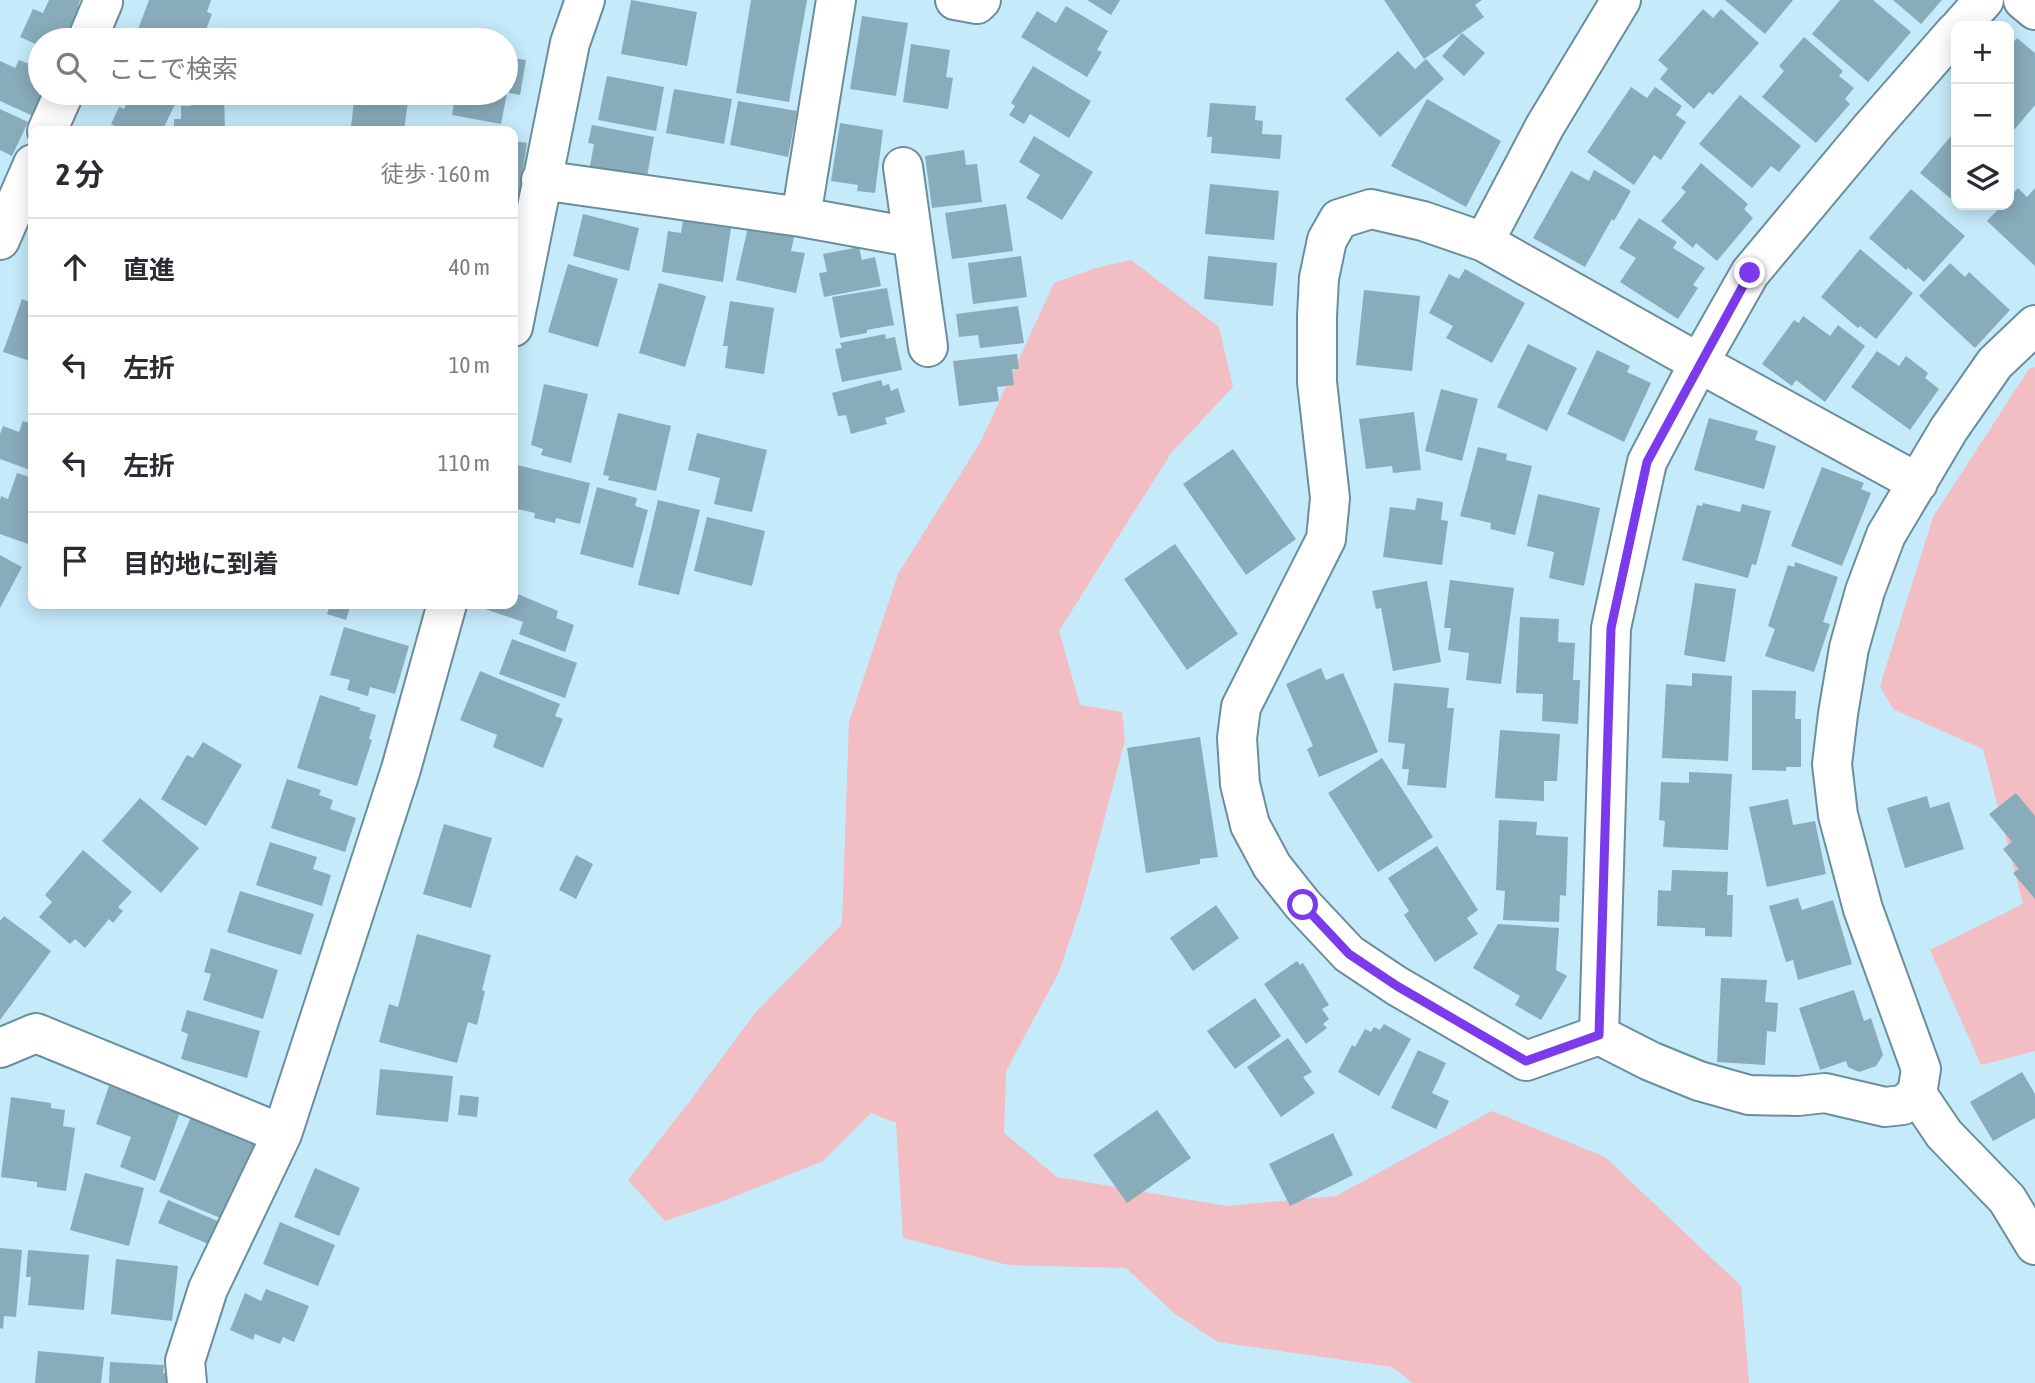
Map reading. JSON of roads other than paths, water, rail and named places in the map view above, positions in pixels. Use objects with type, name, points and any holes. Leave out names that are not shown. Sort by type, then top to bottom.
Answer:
[{"type":"street","points":[[92,28],[102,0]]},
{"type":"street","points":[[518,301],[570,43],[585,0]]},
{"type":"street","points":[[801,217],[836,0]]},
{"type":"street","points":[[955,0],[977,4],[981,0]]},
{"type":"street","points":[[1484,242],[1545,126],[1621,0]]},
{"type":"street","points":[[1965,21],[1984,0]]},
{"type":"street","points":[[2023,0],[2035,10]]},
{"type":"street","points":[[1599,1035],[1611,628],[1647,462],[1750,273],[1951,37]]},
{"type":"street","points":[[49,126],[59,105]]},
{"type":"street","points":[[903,167],[928,347]]},
{"type":"street","points":[[541,180],[801,217],[911,237]]},
{"type":"street","points":[[0,240],[28,186]]},
{"type":"street","points":[[1919,483],[1484,242],[1423,220],[1371,209],[1339,219],[1327,240],[1318,278],[1317,382],[1330,498],[1326,539],[1241,707],[1237,738],[1240,784],[1250,825],[1272,866],[1303,905],[1349,954],[1397,986],[1526,1061],[1599,1035],[1650,1061],[1699,1081],[1749,1095],[1798,1096],[1825,1093],[1885,1107],[1903,1105],[1917,1094],[1921,1069],[1850,867],[1838,816],[1832,764],[1849,648],[1865,592],[1886,535],[1919,483],[1949,429],[1995,363],[2035,325]]},
{"type":"street","points":[[187,1383],[185,1361],[208,1289],[282,1134],[401,769],[446,609]]},
{"type":"street","points":[[0,1048],[36,1033],[282,1134]]},
{"type":"street","points":[[1917,1094],[1944,1133],[2007,1199],[2035,1245]]}]
